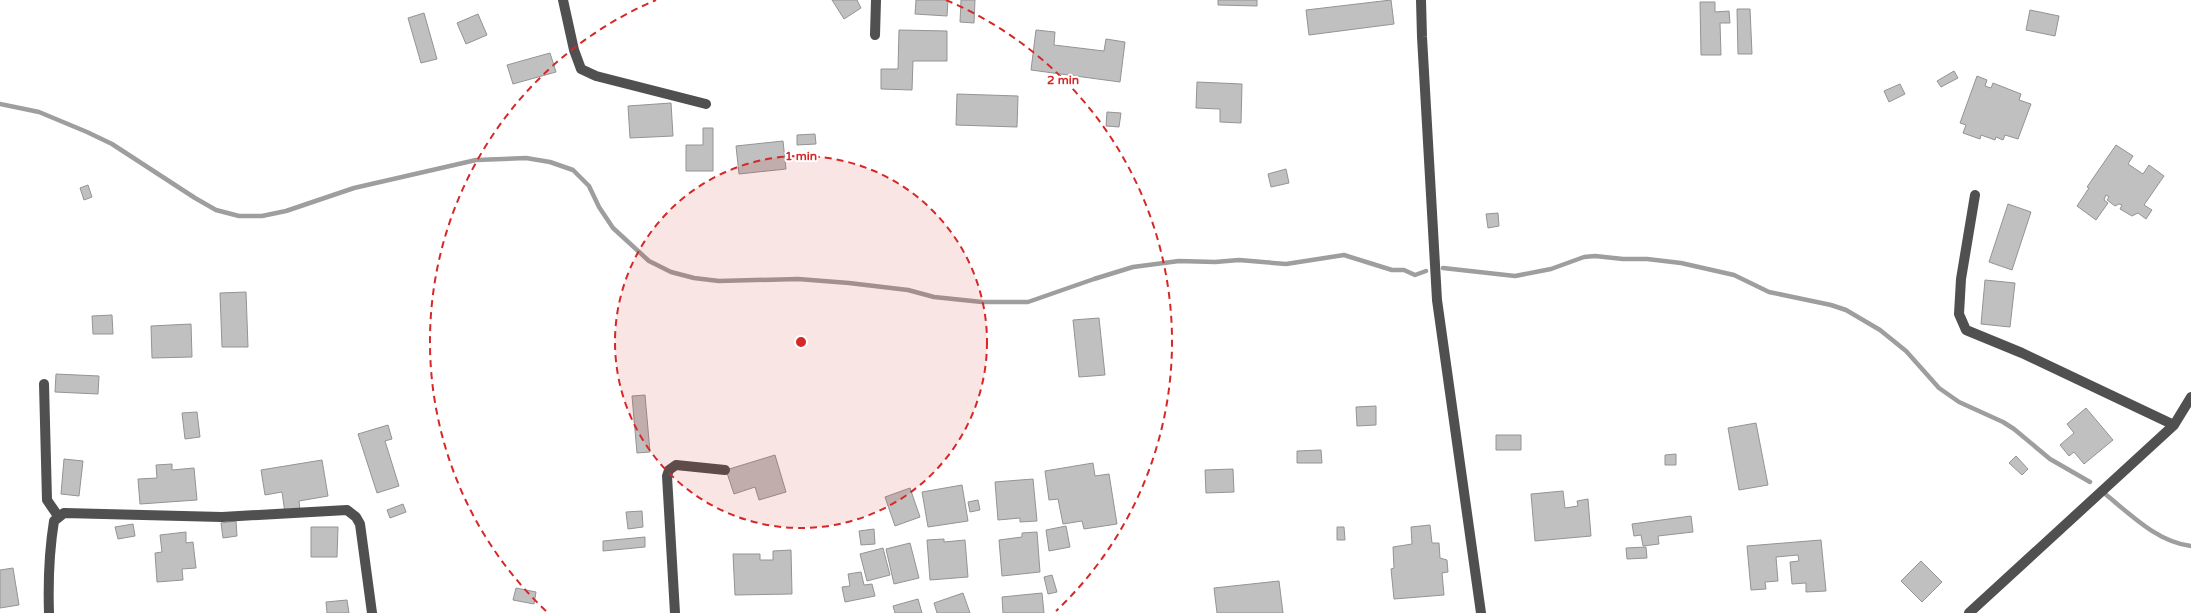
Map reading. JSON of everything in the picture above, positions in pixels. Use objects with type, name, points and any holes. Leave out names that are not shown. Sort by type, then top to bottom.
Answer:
[{"type":"street","points":[[563,0],[574,50],[582,69],[596,76],[706,104]]},
{"type":"street","points":[[875,35],[876,0]]},
{"type":"street","points":[[1422,0],[1422,45],[1437,300],[1481,613]]},
{"type":"street","points":[[1975,195],[1961,279],[1959,314],[1966,330],[2022,353],[2174,425]]},
{"type":"street","points":[[44,384],[47,500],[58,516]]},
{"type":"street","points":[[1969,613],[2174,425],[2191,397]]},
{"type":"street","points":[[675,613],[667,476],[669,470],[676,465],[725,470]]},
{"type":"street","points":[[49,613],[48,569],[54,521],[58,516],[64,513],[222,517],[347,510],[356,517],[360,524],[372,613]]},
{"type":"building","points":[[832,0],[857,0],[861,8],[844,19]]},
{"type":"building","points":[[916,0],[948,0],[947,16],[915,14]]},
{"type":"building","points":[[961,0],[975,0],[974,23],[960,22]]},
{"type":"building","points":[[1218,0],[1257,0],[1257,6],[1218,5]]},
{"type":"building","points":[[1391,0],[1394,24],[1309,35],[1306,10]]},
{"type":"building","points":[[1700,2],[1715,2],[1715,12],[1729,11],[1730,23],[1720,23],[1721,55],[1701,55]]},
{"type":"building","points":[[1737,9],[1750,9],[1752,54],[1738,54]]},
{"type":"building","points":[[2030,10],[2059,16],[2055,36],[2026,30]]},
{"type":"building","points":[[424,13],[437,59],[421,63],[408,18]]},
{"type":"building","points":[[478,14],[487,35],[466,44],[457,23]]},
{"type":"building","points":[[899,30],[947,31],[947,61],[913,61],[912,90],[881,89],[881,69],[898,69]]},
{"type":"building","points":[[1036,30],[1055,32],[1054,45],[1104,51],[1106,39],[1125,42],[1120,82],[1031,70]]},
{"type":"building","points":[[550,53],[556,72],[513,84],[507,65]]},
{"type":"building","points":[[1954,71],[1958,78],[1941,87],[1937,81]]},
{"type":"building","points":[[1977,76],[1987,80],[1985,86],[1991,88],[1993,83],[2021,94],[2019,100],[2031,104],[2018,139],[2005,135],[2003,140],[1996,137],[1995,140],[1981,135],[1980,139],[1963,133],[1966,125],[1960,123]]},
{"type":"building","points":[[1197,82],[1242,84],[1241,123],[1220,122],[1220,109],[1196,108]]},
{"type":"building","points":[[1900,84],[1905,94],[1889,102],[1884,91]]},
{"type":"building","points":[[957,94],[1018,96],[1017,127],[956,125]]},
{"type":"building","points":[[671,103],[673,136],[630,138],[628,106]]},
{"type":"building","points":[[1107,112],[1121,113],[1119,127],[1106,126]]},
{"type":"building","points":[[703,128],[713,128],[713,171],[686,171],[686,145],[703,145]]},
{"type":"building","points":[[815,134],[816,144],[797,145],[797,135]]},
{"type":"building","points":[[783,141],[786,169],[739,174],[736,146]]},
{"type":"building","points":[[2116,145],[2133,156],[2128,164],[2143,174],[2149,165],[2164,176],[2144,205],[2152,210],[2146,219],[2138,213],[2132,216],[2120,209],[2122,205],[2119,204],[2115,206],[2107,200],[2109,197],[2106,195],[2104,200],[2108,203],[2096,220],[2077,206],[2089,188],[2087,187]]},
{"type":"building","points":[[1286,169],[1289,183],[1271,187],[1268,174]]},
{"type":"building","points":[[88,185],[92,197],[84,200],[80,188]]},
{"type":"building","points":[[2008,204],[2031,212],[2012,270],[1989,262]]},
{"type":"building","points":[[1498,213],[1499,226],[1488,228],[1486,214]]},
{"type":"building","points":[[1985,280],[2015,283],[2010,327],[1981,324]]},
{"type":"building","points":[[246,292],[248,347],[222,347],[220,293]]},
{"type":"building","points":[[112,315],[113,334],[93,334],[92,316]]},
{"type":"building","points":[[1099,318],[1105,375],[1079,377],[1073,320]]},
{"type":"building","points":[[191,324],[192,357],[152,358],[151,326]]},
{"type":"building","points":[[56,374],[99,376],[98,394],[55,392]]},
{"type":"building","points":[[645,395],[650,452],[637,453],[632,396]]},
{"type":"building","points":[[1376,406],[1376,425],[1357,426],[1356,407]]},
{"type":"building","points":[[2086,408],[2113,440],[2084,464],[2074,452],[2069,456],[2060,445],[2074,433],[2067,424]]},
{"type":"building","points":[[197,412],[200,437],[185,439],[182,413]]},
{"type":"building","points":[[1756,423],[1768,485],[1739,490],[1728,428]]},
{"type":"building","points":[[388,425],[392,439],[385,441],[399,486],[377,493],[358,434]]},
{"type":"building","points":[[1496,435],[1521,435],[1521,450],[1496,450]]},
{"type":"building","points":[[1321,450],[1322,463],[1297,463],[1297,451]]},
{"type":"building","points":[[1676,454],[1676,465],[1665,465],[1665,455]]},
{"type":"building","points":[[775,455],[786,492],[759,500],[755,487],[734,494],[726,470]]},
{"type":"building","points":[[2016,456],[2028,469],[2022,475],[2009,463]]},
{"type":"building","points":[[64,459],[83,461],[79,496],[61,494]]},
{"type":"building","points":[[322,460],[328,496],[299,501],[300,510],[285,513],[282,492],[265,495],[261,470]]},
{"type":"building","points":[[1093,463],[1095,476],[1109,474],[1117,524],[1084,529],[1082,521],[1063,524],[1058,499],[1049,500],[1045,471]]},
{"type":"building","points":[[172,464],[172,470],[194,468],[197,500],[140,504],[138,479],[157,478],[156,465]]},
{"type":"building","points":[[1233,469],[1234,492],[1206,493],[1205,470]]},
{"type":"building","points":[[1033,479],[1037,521],[1020,522],[1020,518],[998,520],[995,482]]},
{"type":"building","points":[[962,485],[968,521],[928,527],[922,492]]},
{"type":"building","points":[[910,488],[920,517],[895,526],[885,497]]},
{"type":"building","points":[[1563,491],[1565,508],[1578,506],[1577,501],[1588,499],[1591,536],[1535,541],[1531,494]]},
{"type":"building","points":[[978,500],[980,510],[970,512],[968,502]]},
{"type":"building","points":[[403,504],[406,512],[390,518],[387,510]]},
{"type":"building","points":[[642,511],[643,527],[628,529],[626,512]]},
{"type":"building","points":[[1691,516],[1693,532],[1658,536],[1659,544],[1643,546],[1641,535],[1634,536],[1632,524]]},
{"type":"building","points":[[236,521],[237,536],[223,538],[221,523]]},
{"type":"building","points":[[133,524],[135,536],[118,539],[115,527]]},
{"type":"building","points":[[1430,525],[1432,543],[1439,543],[1440,558],[1447,560],[1448,572],[1442,573],[1444,595],[1394,599],[1391,569],[1394,568],[1393,547],[1412,544],[1411,527]]},
{"type":"building","points":[[1066,526],[1070,547],[1049,551],[1046,530]]},
{"type":"building","points":[[311,527],[338,527],[337,557],[311,557]]},
{"type":"building","points":[[1337,527],[1344,527],[1345,540],[1337,540]]},
{"type":"building","points":[[874,529],[875,544],[861,545],[859,531]]},
{"type":"building","points":[[186,532],[186,543],[193,542],[196,568],[182,569],[183,580],[157,582],[155,553],[162,552],[160,535]]},
{"type":"building","points":[[1037,532],[1040,572],[1002,576],[999,540],[1022,537],[1022,533]]},
{"type":"building","points":[[645,537],[645,547],[603,551],[603,541]]},
{"type":"building","points":[[944,539],[944,542],[965,540],[968,577],[930,580],[927,540]]},
{"type":"building","points":[[1821,540],[1826,591],[1806,592],[1806,583],[1792,584],[1790,562],[1799,561],[1798,555],[1776,557],[1778,581],[1765,582],[1766,589],[1751,590],[1747,546]]},
{"type":"building","points":[[910,543],[919,578],[894,584],[886,549]]},
{"type":"building","points":[[1646,547],[1647,558],[1627,559],[1626,548]]},
{"type":"building","points":[[883,548],[890,575],[867,581],[860,554]]},
{"type":"building","points":[[791,550],[792,594],[735,595],[733,554],[760,554],[760,560],[773,560],[773,551]]},
{"type":"building","points":[[1921,561],[1942,582],[1922,602],[1901,581]]},
{"type":"building","points":[[13,568],[19,605],[0,608],[0,570]]},
{"type":"building","points":[[861,572],[864,585],[872,584],[875,596],[845,602],[842,587],[850,586],[848,574]]},
{"type":"building","points":[[1052,575],[1057,592],[1048,594],[1044,577]]},
{"type":"building","points":[[1279,581],[1283,613],[1217,613],[1214,588]]},
{"type":"building","points":[[516,588],[536,592],[534,604],[513,600]]},
{"type":"building","points":[[963,593],[970,613],[937,613],[934,603]]},
{"type":"building","points":[[1042,593],[1044,613],[1003,613],[1002,597]]},
{"type":"building","points":[[918,599],[922,613],[895,613],[893,606]]},
{"type":"building","points":[[347,600],[349,613],[327,613],[326,602]]},
{"type":"waterway","points":[[0,104],[39,112],[87,132],[112,144],[216,210],[239,216],[262,216],[286,211],[354,188],[476,160],[526,158],[550,162],[573,170],[589,186],[599,207],[613,228],[649,261],[671,272],[694,278],[719,281],[798,279],[908,290],[934,297],[982,302],[1028,302],[1133,267],[1179,261],[1215,262],[1239,260],[1286,264],[1344,255],[1392,270],[1404,270],[1415,275],[1426,271]]},
{"type":"waterway","points":[[1443,268],[1515,276],[1551,269],[1584,257],[1595,256],[1623,259],[1647,259],[1681,263],[1734,275],[1769,292],[1831,305],[1846,310],[1880,330],[1906,351],[1939,388],[1959,402],[2003,422],[2014,429],[2050,459],[2090,482]]},
{"type":"waterway","points":[[2104,493],[2144,526],[2155,533],[2167,539],[2191,546]]}]
